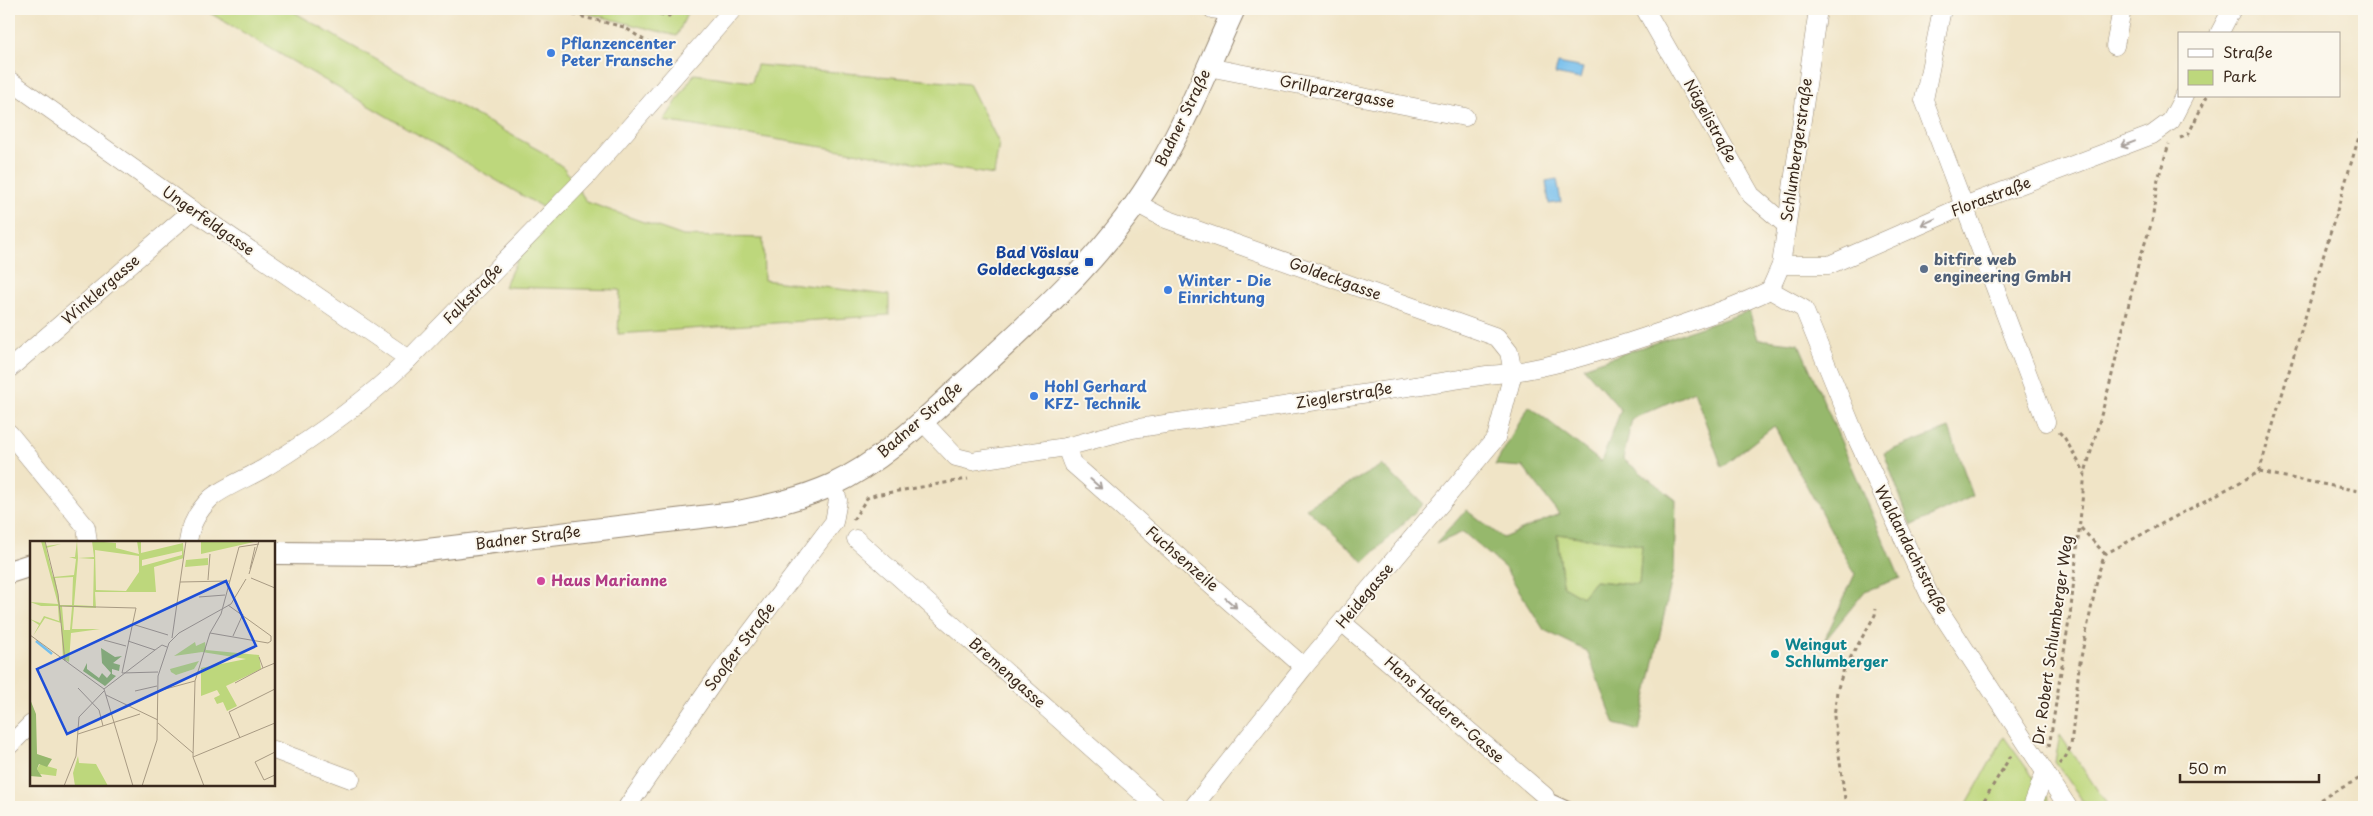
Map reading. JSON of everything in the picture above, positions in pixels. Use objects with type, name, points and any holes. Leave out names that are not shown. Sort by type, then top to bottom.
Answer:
[{"type":"street","name":"Nägelistraße","points":[[1645,9],[1751,195],[1786,225]]},
{"type":"street","name":"Schlumbergerstraße","points":[[1770,290],[1781,265],[1818,9]]},
{"type":"street","points":[[1942,9],[1924,100],[2046,422]]},
{"type":"street","points":[[2115,46],[2122,9]]},
{"type":"street","points":[[2219,32],[2232,9]]},
{"type":"street","name":"Badner Straße","points":[[275,552],[394,554],[734,513],[790,501],[833,484],[881,456],[922,422],[1022,329],[1089,262],[1114,234],[1136,203],[1177,135],[1208,67],[1226,10]]},
{"type":"street","name":"Falkstraße","points":[[188,541],[190,526],[210,498],[266,468],[333,423],[379,388],[409,359],[586,178],[728,12]]},
{"type":"street","name":"Grillparzergasse","points":[[1208,67],[1465,117]]},
{"type":"street","name":"Ungerfeldgasse","points":[[9,80],[192,210],[409,359]]},
{"type":"street","name":"Florastraße","points":[[1781,265],[1829,265],[1964,206],[2152,135],[2170,121],[2183,98]]},
{"type":"street","name":"Goldeckgasse","points":[[1136,203],[1166,219],[1497,337],[1509,352],[1513,373]]},
{"type":"street","name":"Winklergasse","points":[[9,369],[192,210]]},
{"type":"street","name":"Zieglerstraße","points":[[972,461],[1066,447],[1132,429],[1487,375],[1513,373],[1611,348],[1740,305],[1770,290]]},
{"type":"street","name":"Waldandachtstraße","points":[[1770,290],[1804,309],[1857,439],[1930,596],[2042,760],[2068,807]]},
{"type":"street","name":"Heidegasse","points":[[1193,807],[1304,667],[1343,623],[1496,438],[1513,373]]},
{"type":"street","points":[[922,422],[956,457],[972,461]]},
{"type":"street","points":[[9,433],[86,527],[88,541]]},
{"type":"street","name":"Fuchsenzeile","points":[[1066,447],[1072,463],[1304,667]]},
{"type":"street","name":"Sooßer Straße","points":[[627,807],[719,674],[834,522],[838,500],[833,484]]},
{"type":"street","name":"Bremengasse","points":[[854,531],[1158,807]]},
{"type":"street","points":[[9,572],[30,565]]},
{"type":"street","name":"Hans Haderer-Gasse","points":[[1343,623],[1545,796]]},
{"type":"street","points":[[9,746],[30,725]]},
{"type":"street","points":[[275,750],[351,780]]},
{"type":"street","points":[[2032,807],[2042,760]]},
{"type":"lane","points":[[1545,796],[1569,807]]},
{"type":"path","points":[[550,9],[624,27],[656,48]]},
{"type":"path","points":[[636,9],[670,16],[673,9]]},
{"type":"path","points":[[2259,472],[2364,120]]},
{"type":"path","name":"Dr. Robert Schlumberger Weg","points":[[1980,807],[2010,757],[2042,760],[2071,608],[2085,473],[2110,383],[2139,261],[2152,222],[2158,179],[2169,144]]},
{"type":"path","points":[[2046,422],[2064,437],[2085,473]]},
{"type":"path","points":[[854,531],[868,498],[875,495],[974,478],[972,461]]},
{"type":"path","points":[[2042,760],[2055,767],[2065,758],[2071,746],[2079,667],[2099,571],[2105,554],[2259,472],[2364,492]]},
{"type":"path","points":[[2080,527],[2105,554]]},
{"type":"path","points":[[1846,807],[1834,716],[1837,691],[1844,669],[1875,615],[1876,608]]},
{"type":"path","points":[[2306,807],[2364,776]]},
{"type":"green space","points":[[203,9],[289,9],[544,153],[564,168],[587,202],[683,236],[763,238],[764,280],[889,295],[889,315],[618,334],[620,290],[504,287],[542,207]]},
{"type":"green space","points":[[571,9],[689,9],[677,36]]},
{"type":"green space","points":[[757,65],[969,84],[999,143],[994,175],[664,121],[694,74],[752,82]]},
{"type":"green space","points":[[1749,311],[1758,339],[1799,344],[1900,578],[1865,591],[1823,643],[1855,574],[1774,426],[1722,467],[1694,391],[1632,419],[1623,459],[1676,500],[1674,569],[1639,731],[1615,724],[1587,651],[1544,630],[1505,568],[1463,532],[1436,544],[1466,510],[1503,538],[1559,514],[1523,467],[1495,465],[1529,406],[1601,462],[1621,410],[1583,367]],"holes":[[[1557,534],[1642,545],[1639,585],[1595,581],[1582,597],[1563,586]]]},
{"type":"green space","points":[[1949,428],[1973,496],[1911,526],[1884,453]]},
{"type":"green space","points":[[1382,465],[1423,504],[1364,562],[1306,508]]},
{"type":"green space","points":[[1557,534],[1642,545],[1639,585],[1595,581],[1582,597],[1563,586]]},
{"type":"green space","points":[[2060,735],[2109,807],[2087,807],[2055,761]]},
{"type":"green space","points":[[2004,737],[2049,799],[2046,807],[1965,807]]},
{"type":"water","points":[[1558,63],[1583,68],[1580,79],[1555,74]]},
{"type":"water","points":[[1557,179],[1561,202],[1549,204],[1546,181]]},
{"type":"place","name":"Pflanzencenter Peter Fransche","points":[[551,53]]},
{"type":"place","name":"Bad Vöslau Goldeckgasse","points":[[1089,262]]},
{"type":"place","name":"bitfire web engineering GmbH","points":[[1924,269]]},
{"type":"place","name":"Winter - Die Einrichtung","points":[[1168,290]]},
{"type":"place","name":"Hohl Gerhard KFZ- Technik","points":[[1034,396]]},
{"type":"place","name":"Haus Marianne","points":[[541,581]]},
{"type":"place","name":"Weingut Schlumberger","points":[[1775,654]]}]
